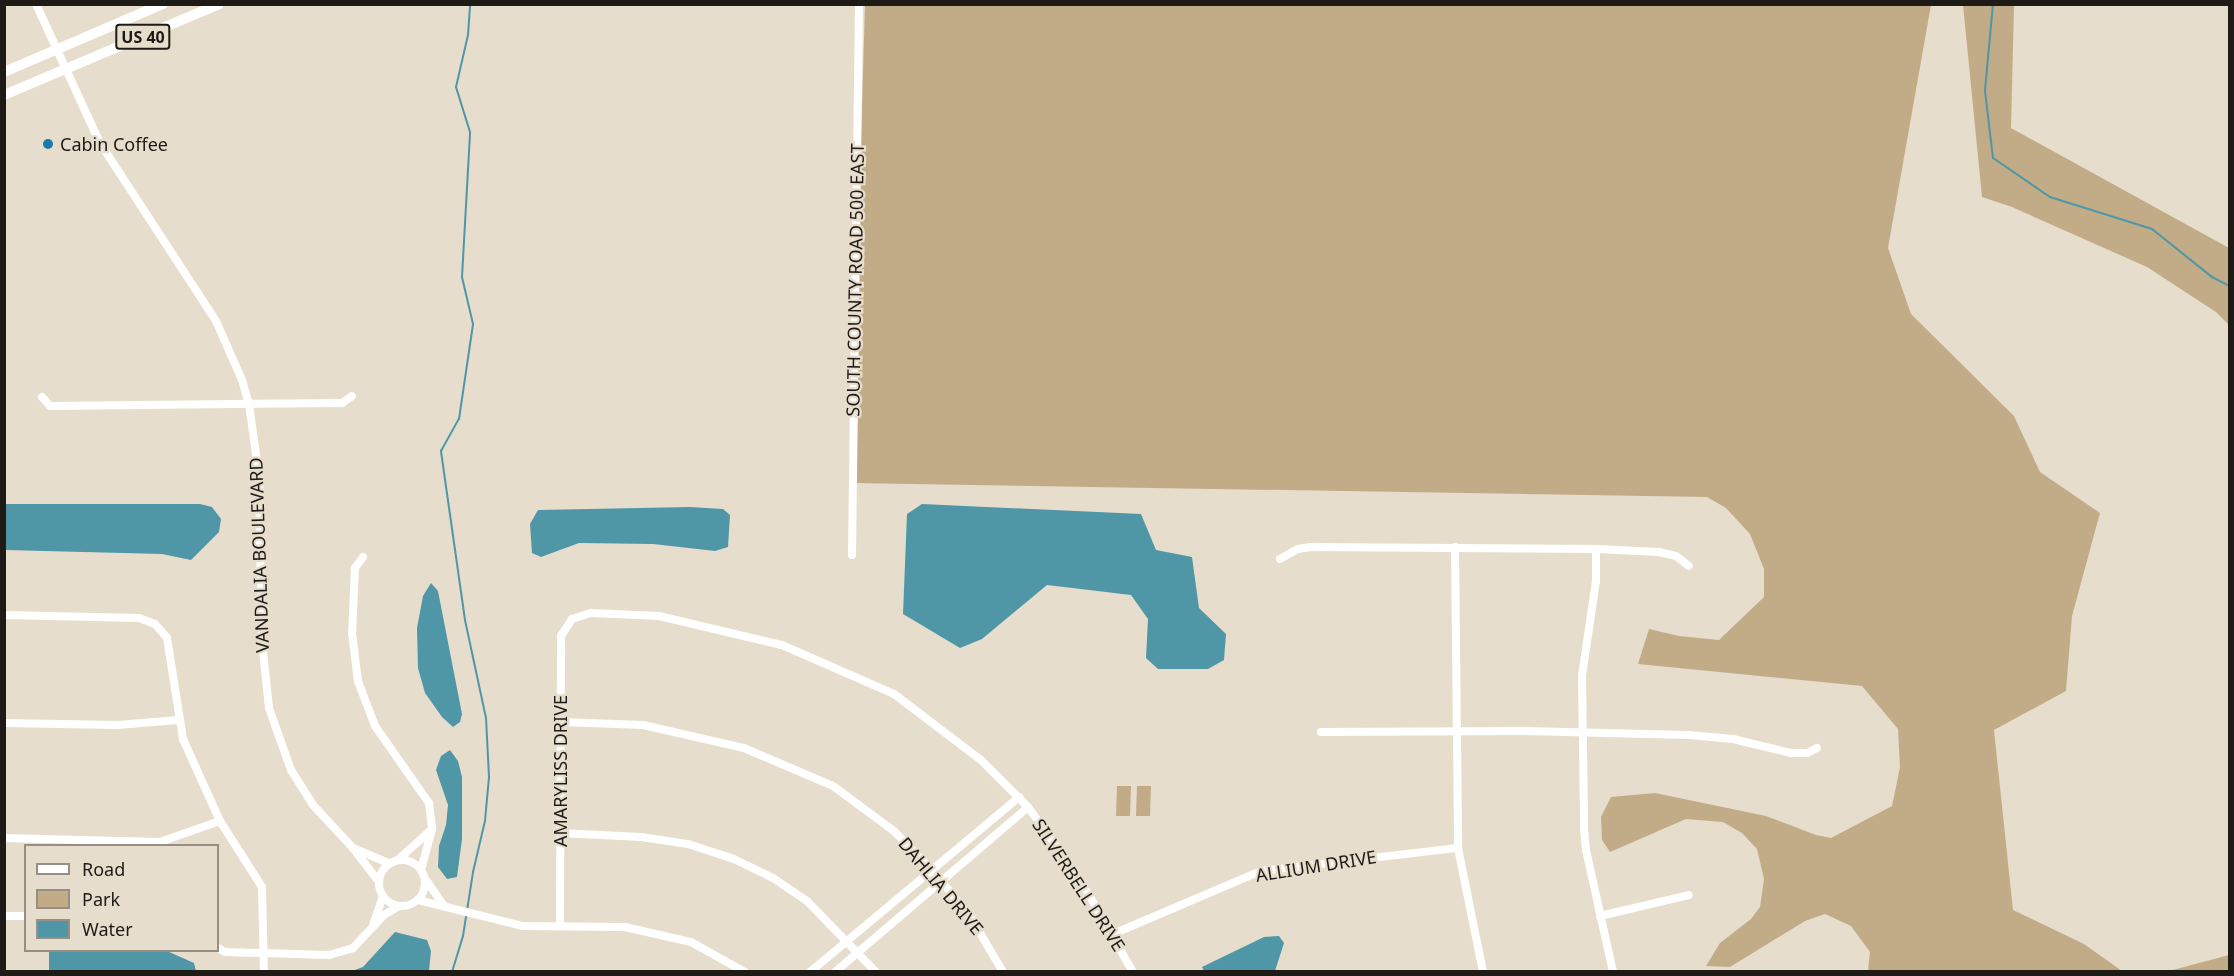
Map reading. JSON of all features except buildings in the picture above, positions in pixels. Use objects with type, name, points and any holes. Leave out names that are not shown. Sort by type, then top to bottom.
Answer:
[{"type":"main road","name":"US 40","points":[[4,72],[163,4]]},
{"type":"main road","name":"US 40","points":[[4,95],[219,4]]},
{"type":"street","name":"VANDALIA BOULEVARD","points":[[36,4],[100,143],[216,321],[242,380],[249,404],[259,476],[262,642],[269,708],[291,770],[313,805],[353,848],[379,882]]},
{"type":"street","name":"SOUTH COUNTY ROAD 500 EAST","points":[[852,555],[859,4]]},
{"type":"street","points":[[42,397],[50,406],[342,403],[352,396]]},
{"type":"street","points":[[1280,559],[1298,549],[1311,547],[1596,549],[1659,552],[1676,556],[1689,566]]},
{"type":"street","points":[[1455,548],[1458,848],[1483,972]]},
{"type":"street","points":[[1596,549],[1596,581],[1582,676],[1586,850],[1613,972]]},
{"type":"street","points":[[363,557],[355,567],[352,633],[358,681],[379,733],[425,795],[432,829],[423,874],[422,894],[418,900]]},
{"type":"street","name":"SILVERBELL DRIVE","points":[[572,619],[591,613],[659,616],[782,645],[894,694],[981,760],[1028,807],[1050,835],[1113,934],[1133,972]]},
{"type":"street","points":[[4,615],[139,618],[155,624],[167,638],[183,740],[220,820],[262,887],[264,972]]},
{"type":"street","name":"AMARYLISS DRIVE","points":[[560,926],[561,636],[572,619]]},
{"type":"street","points":[[4,723],[117,725],[179,720]]},
{"type":"street","name":"DAHLIA DRIVE","points":[[561,722],[643,725],[744,748],[833,786],[894,831],[932,870],[970,916],[1003,972]]},
{"type":"street","points":[[1321,732],[1583,732],[1709,736],[1733,739],[1791,753],[1807,753],[1817,748]]},
{"type":"street","points":[[810,972],[1019,797]]},
{"type":"street","points":[[835,972],[1028,807]]},
{"type":"street","points":[[4,838],[160,842],[220,820]]},
{"type":"street","points":[[399,860],[432,829]]},
{"type":"street","points":[[560,833],[641,837],[679,842],[734,860],[773,878],[807,901],[876,972]]},
{"type":"street","name":"VANDALIA BOULEVARD","points":[[353,848],[389,863]]},
{"type":"street","name":"ALLIUM DRIVE","points":[[1113,934],[1261,871],[1458,848]]},
{"type":"street","points":[[372,928],[383,896],[379,882],[380,874],[389,863],[399,860],[412,861],[444,906]]},
{"type":"street","points":[[1600,916],[1689,895]]},
{"type":"street","points":[[383,896],[399,906]]},
{"type":"street","points":[[219,949],[225,952],[329,955],[353,948],[384,915],[399,906],[418,900],[522,926],[625,927],[692,942],[745,972]]},
{"type":"street","points":[[4,916],[24,916]]},
{"type":"green space","points":[[865,5],[1931,5],[1888,248],[1911,314],[2014,416],[2040,472],[2100,513],[2072,616],[2066,691],[1994,730],[2013,910],[2084,944],[2122,971],[1868,971],[1870,952],[1851,926],[1825,914],[1805,921],[1730,967],[1706,966],[1720,943],[1751,919],[1760,907],[1764,879],[1757,849],[1742,833],[1723,822],[1686,819],[1610,852],[1602,840],[1601,817],[1611,797],[1655,793],[1766,816],[1816,835],[1831,838],[1892,806],[1900,767],[1898,729],[1862,686],[1638,664],[1649,629],[1679,636],[1719,640],[1764,597],[1764,569],[1750,534],[1726,508],[1707,497],[851,483]]},
{"type":"green space","points":[[1963,5],[2014,5],[2011,128],[2229,248],[2229,325],[2216,312],[2147,267],[2012,207],[1982,197]]},
{"type":"green space","points":[[1117,786],[1131,786],[1130,816],[1116,816]]},
{"type":"green space","points":[[1137,786],[1151,786],[1150,816],[1136,816]]},
{"type":"green space","points":[[2229,955],[2229,971],[2169,971]]},
{"type":"water","points":[[5,504],[200,504],[212,507],[221,519],[219,532],[191,560],[162,554],[5,550]]},
{"type":"water","points":[[922,504],[1141,514],[1156,550],[1192,557],[1199,608],[1226,634],[1224,660],[1208,669],[1158,669],[1146,658],[1148,619],[1131,595],[1047,585],[982,639],[960,648],[903,614],[907,514]]},
{"type":"water","points":[[690,507],[723,509],[730,515],[728,547],[715,551],[653,544],[579,543],[541,557],[532,553],[530,524],[538,510]]},
{"type":"water","points":[[431,583],[438,591],[462,714],[460,722],[453,727],[442,717],[425,693],[418,668],[417,628],[423,596]]},
{"type":"water","points":[[450,750],[458,761],[462,777],[462,839],[457,877],[447,879],[438,867],[439,846],[446,825],[448,805],[436,770],[441,756]]},
{"type":"water","points":[[395,932],[427,940],[431,951],[429,971],[352,971],[363,967]]},
{"type":"water","points":[[1279,936],[1284,943],[1275,971],[1204,971],[1202,967],[1264,937]]},
{"type":"water","points":[[49,952],[169,952],[194,963],[196,971],[49,971]]},
{"type":"waterway","points":[[452,972],[463,936],[473,872],[485,821],[489,777],[486,718],[465,620],[441,451],[459,419],[473,324],[462,277],[470,132],[456,87],[468,35],[470,4]]},
{"type":"waterway","points":[[1993,4],[1985,91],[1993,158],[2050,197],[2152,229],[2212,277],[2230,286]]},
{"type":"place","name":"Cabin Coffee","points":[[48,144]]}]
